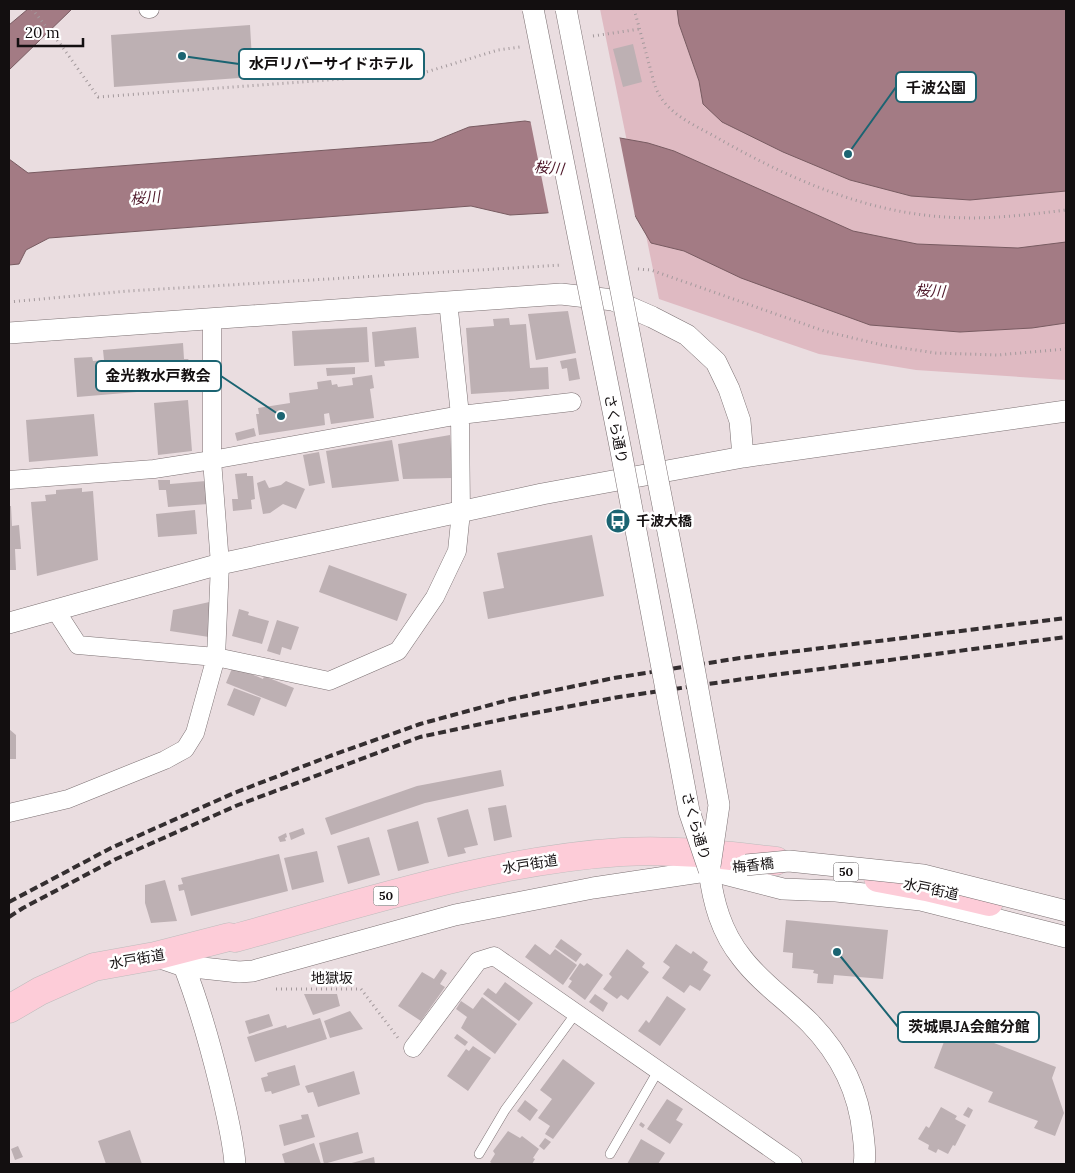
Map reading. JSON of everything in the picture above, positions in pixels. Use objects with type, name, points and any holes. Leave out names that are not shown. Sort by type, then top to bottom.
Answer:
[{"type":"main road","name":"水戸街道","points":[[9,1009],[40,991],[94,967],[155,956],[229,937],[235,938],[396,894],[515,866],[621,852],[692,851],[796,864],[926,887],[1066,921]]},
{"type":"street","name":"さくら通り","points":[[533,9],[620,446],[689,812],[709,870]]},
{"type":"street","name":"さくら通り","points":[[566,9],[687,628],[718,798],[719,805],[709,870]]},
{"type":"street","points":[[9,333],[448,300],[561,294],[613,300],[652,317],[686,335],[716,362],[729,388],[740,421],[743,457]]},
{"type":"street","points":[[56,610],[78,645],[216,657],[329,681],[398,651],[435,597],[457,551],[461,512],[460,415],[448,300]]},
{"type":"street","points":[[9,813],[68,799],[165,760],[185,749],[195,733],[216,657],[220,564],[212,460],[212,318]]},
{"type":"street","points":[[9,480],[154,469],[460,415],[572,402]]},
{"type":"street","points":[[9,622],[220,564],[542,494],[743,457],[1066,411]]},
{"type":"street","name":"梅香橋","points":[[709,870],[764,862],[790,861],[854,866],[923,875],[1066,911]]},
{"type":"street","points":[[155,956],[184,966],[239,972],[252,971],[455,915],[584,889],[709,870],[717,912],[728,936],[741,957],[754,972],[811,1024],[838,1058],[853,1086],[862,1116],[864,1164]]},
{"type":"street","name":"梅香橋","points":[[709,870],[783,890],[836,891],[921,900],[1066,937]]},
{"type":"street","points":[[413,1048],[478,961],[494,956],[793,1164]]},
{"type":"street","points":[[184,966],[200,1010],[209,1043],[233,1137],[235,1164]]},
{"type":"lane","points":[[479,1154],[505,1110],[576,1013]]},
{"type":"lane","points":[[610,1154],[658,1071]]},
{"type":"path","points":[[32,9],[61,45],[98,97],[422,73],[498,50],[526,46]]},
{"type":"path","points":[[634,9],[654,82],[659,95],[668,107],[732,146],[782,172],[850,200],[887,210],[946,218],[1015,216],[1066,210]]},
{"type":"path","points":[[592,36],[640,29]]},
{"type":"path","name":"地獄坂","points":[[273,988],[361,989],[400,1041],[413,1048]]},
{"type":"shaded area","points":[[600,9],[1066,9],[1066,380],[916,370],[819,354],[659,299]]},
{"type":"water","points":[[28,9],[72,9],[9,70],[9,25]]},
{"type":"water","points":[[677,9],[1066,9],[1066,191],[970,200],[911,196],[850,180],[783,152],[722,122],[703,104],[699,81],[679,24]]},
{"type":"water","name":"桜川","points":[[525,121],[648,143],[674,151],[853,231],[917,244],[1018,248],[1066,242],[1066,323],[1032,328],[960,332],[870,325],[741,278],[684,251],[651,243],[627,202],[546,213],[510,215],[471,206],[49,238],[26,250],[19,264],[9,265],[9,159],[28,173],[432,142],[469,127]]},
{"type":"pier","points":[[530,119],[619,135],[636,221],[626,205],[549,215]]},
{"type":"building","points":[[250,25],[253,77],[114,87],[111,35]]},
{"type":"building","points":[[633,44],[642,82],[623,87],[613,49]]},
{"type":"building","points":[[568,311],[576,353],[536,360],[528,314]]},
{"type":"building","points":[[509,318],[510,325],[526,324],[530,368],[548,367],[549,389],[471,394],[466,328],[494,326],[493,319]]},
{"type":"building","points":[[367,327],[369,362],[294,366],[292,331]]},
{"type":"building","points":[[416,327],[419,358],[384,361],[385,366],[375,367],[372,332]]},
{"type":"building","points":[[183,343],[184,359],[188,359],[191,363],[189,372],[185,373],[187,391],[173,392],[173,389],[77,397],[74,358],[92,357],[93,361],[104,360],[103,350]]},
{"type":"building","points":[[576,358],[580,379],[569,381],[567,368],[562,369],[560,361]]},
{"type":"building","points":[[355,367],[355,374],[327,376],[326,368]]},
{"type":"building","points":[[372,375],[374,388],[370,389],[374,418],[331,424],[329,413],[324,414],[325,425],[259,435],[256,414],[259,414],[258,408],[290,403],[289,393],[318,389],[317,382],[331,380],[332,385],[337,384],[338,387],[353,385],[352,378]]},
{"type":"building","points":[[188,400],[192,451],[158,455],[154,403]]},
{"type":"building","points":[[94,414],[98,456],[29,462],[26,420]]},
{"type":"building","points":[[254,428],[256,436],[237,441],[235,433]]},
{"type":"building","points":[[450,435],[453,478],[403,479],[398,444]]},
{"type":"building","points":[[392,440],[399,481],[332,488],[326,451]]},
{"type":"building","points":[[319,452],[325,483],[309,486],[303,455]]},
{"type":"building","points":[[247,473],[247,476],[253,476],[255,499],[251,500],[252,509],[233,511],[232,499],[238,499],[235,474]]},
{"type":"building","points":[[158,480],[170,480],[170,484],[206,481],[208,504],[168,507],[166,490],[159,490]]},
{"type":"building","points":[[265,480],[269,488],[281,485],[286,481],[305,489],[296,509],[283,504],[270,513],[263,514],[257,483]]},
{"type":"building","points":[[82,488],[82,492],[93,491],[98,560],[37,576],[31,502],[46,501],[45,495],[56,494],[56,490]]},
{"type":"building","points":[[9,506],[11,506],[12,526],[19,525],[21,549],[15,549],[16,570],[9,570]]},
{"type":"building","points":[[195,510],[197,534],[158,537],[156,514]]},
{"type":"building","points":[[592,535],[604,596],[488,619],[483,592],[504,588],[497,553]]},
{"type":"building","points":[[329,565],[407,594],[397,621],[319,592]]},
{"type":"building","points":[[214,601],[209,637],[170,631],[173,610]]},
{"type":"building","points":[[239,609],[249,612],[248,615],[269,621],[262,644],[232,636]]},
{"type":"building","points":[[277,620],[299,627],[291,650],[282,647],[280,655],[267,651]]},
{"type":"building","points":[[233,666],[263,679],[264,676],[294,688],[286,707],[226,683]]},
{"type":"building","points":[[234,688],[261,698],[254,716],[227,705]]},
{"type":"building","points":[[9,729],[16,735],[16,759],[9,759]]},
{"type":"building","points":[[501,770],[504,786],[425,803],[331,835],[325,818],[417,786]]},
{"type":"building","points":[[506,805],[512,837],[494,841],[488,808]]},
{"type":"building","points":[[468,809],[478,845],[464,848],[466,853],[448,857],[437,818]]},
{"type":"building","points":[[418,821],[429,863],[398,871],[387,830]]},
{"type":"building","points":[[303,828],[305,834],[291,840],[289,833]]},
{"type":"building","points":[[286,833],[286,841],[280,842],[278,837]]},
{"type":"building","points":[[369,837],[380,875],[348,884],[337,846]]},
{"type":"building","points":[[317,851],[324,882],[292,890],[284,858]]},
{"type":"building","points":[[279,854],[288,891],[191,916],[184,890],[179,891],[178,885],[183,884],[181,878]]},
{"type":"building","points":[[165,880],[177,921],[151,923],[145,903],[145,885]]},
{"type":"building","points":[[786,920],[888,930],[883,979],[834,975],[833,984],[817,983],[818,974],[813,973],[814,970],[792,968],[793,953],[783,952]]},
{"type":"building","points":[[561,939],[582,954],[576,962],[555,947]]},
{"type":"building","points":[[535,944],[550,955],[555,949],[577,965],[563,985],[525,957]]},
{"type":"building","points":[[676,944],[691,954],[693,951],[708,962],[703,970],[711,975],[700,991],[690,985],[684,993],[662,978],[670,967],[663,962]]},
{"type":"building","points":[[627,949],[645,963],[642,967],[649,972],[628,1000],[621,995],[617,999],[603,989],[612,977],[609,974]]},
{"type":"building","points":[[580,963],[584,966],[587,963],[603,975],[585,1000],[568,987],[572,981],[569,979]]},
{"type":"building","points":[[441,969],[447,973],[440,984],[445,987],[421,1021],[398,1006],[422,972],[434,979]]},
{"type":"building","points":[[505,982],[533,1003],[519,1021],[483,994],[488,988],[496,994]]},
{"type":"building","points":[[304,994],[337,994],[340,1006],[313,1015]]},
{"type":"building","points":[[595,994],[608,1003],[603,1012],[589,1002]]},
{"type":"building","points":[[667,996],[686,1009],[660,1046],[638,1031],[646,1020],[649,1023]]},
{"type":"building","points":[[482,997],[517,1024],[495,1054],[461,1028],[467,1017],[456,1009],[461,1001],[473,1009]]},
{"type":"building","points":[[350,1011],[363,1029],[330,1038],[324,1021]]},
{"type":"building","points":[[269,1014],[273,1026],[249,1034],[245,1021]]},
{"type":"building","points":[[320,1018],[327,1039],[255,1062],[247,1037],[286,1025],[287,1028]]},
{"type":"building","points":[[950,1026],[1056,1067],[1052,1078],[1064,1113],[1055,1136],[1034,1128],[1038,1121],[988,1102],[993,1092],[934,1068]]},
{"type":"building","points":[[457,1034],[468,1042],[465,1046],[454,1038]]},
{"type":"building","points":[[473,1046],[491,1058],[468,1091],[447,1076],[466,1049],[469,1051]]},
{"type":"building","points":[[563,1059],[595,1083],[553,1139],[545,1134],[550,1126],[538,1118],[552,1099],[540,1090]]},
{"type":"building","points":[[295,1065],[300,1085],[272,1094],[271,1091],[265,1092],[261,1078],[268,1076],[267,1073]]},
{"type":"building","points":[[354,1071],[360,1094],[318,1107],[313,1092],[308,1093],[305,1086]]},
{"type":"building","points":[[667,1099],[683,1109],[676,1120],[683,1124],[670,1144],[647,1129]]},
{"type":"building","points":[[525,1100],[538,1110],[530,1121],[517,1111]]},
{"type":"building","points":[[941,1107],[957,1116],[955,1119],[966,1125],[955,1146],[953,1145],[948,1154],[938,1149],[936,1153],[928,1149],[929,1145],[918,1139],[926,1126],[929,1128]]},
{"type":"building","points":[[968,1107],[973,1110],[969,1118],[963,1115]]},
{"type":"building","points":[[308,1114],[315,1137],[284,1146],[279,1125],[302,1119],[301,1115]]},
{"type":"building","points":[[641,1122],[645,1125],[643,1128],[639,1125]]},
{"type":"building","points":[[130,1130],[142,1164],[106,1164],[98,1141]]},
{"type":"building","points":[[508,1131],[520,1138],[522,1136],[539,1149],[533,1158],[535,1159],[532,1164],[493,1164],[490,1162],[495,1154],[493,1151]]},
{"type":"building","points":[[358,1132],[363,1153],[324,1164],[319,1143]]},
{"type":"building","points":[[545,1138],[551,1142],[544,1150],[539,1146]]},
{"type":"building","points":[[641,1139],[665,1153],[658,1164],[627,1164]]},
{"type":"building","points":[[314,1143],[321,1164],[285,1164],[282,1154]]},
{"type":"building","points":[[18,1146],[23,1157],[15,1160],[11,1149]]},
{"type":"building","points":[[374,1157],[375,1164],[348,1164]]},
{"type":"railway","points":[[9,902],[111,848],[234,793],[420,724],[512,699],[614,678],[740,658],[1066,618]]},
{"type":"railway","points":[[9,917],[116,859],[238,805],[420,737],[619,697],[1066,637]]},
{"type":"place","name":"水戸リバーサイドホテル","points":[[182,56]]},
{"type":"place","name":"千波公園","points":[[848,154]]},
{"type":"place","name":"金光教水戸教会","points":[[281,416]]},
{"type":"place","name":"千波大橋","points":[[618,521]]},
{"type":"place","name":"茨城県JA会館分館","points":[[837,952]]}]
